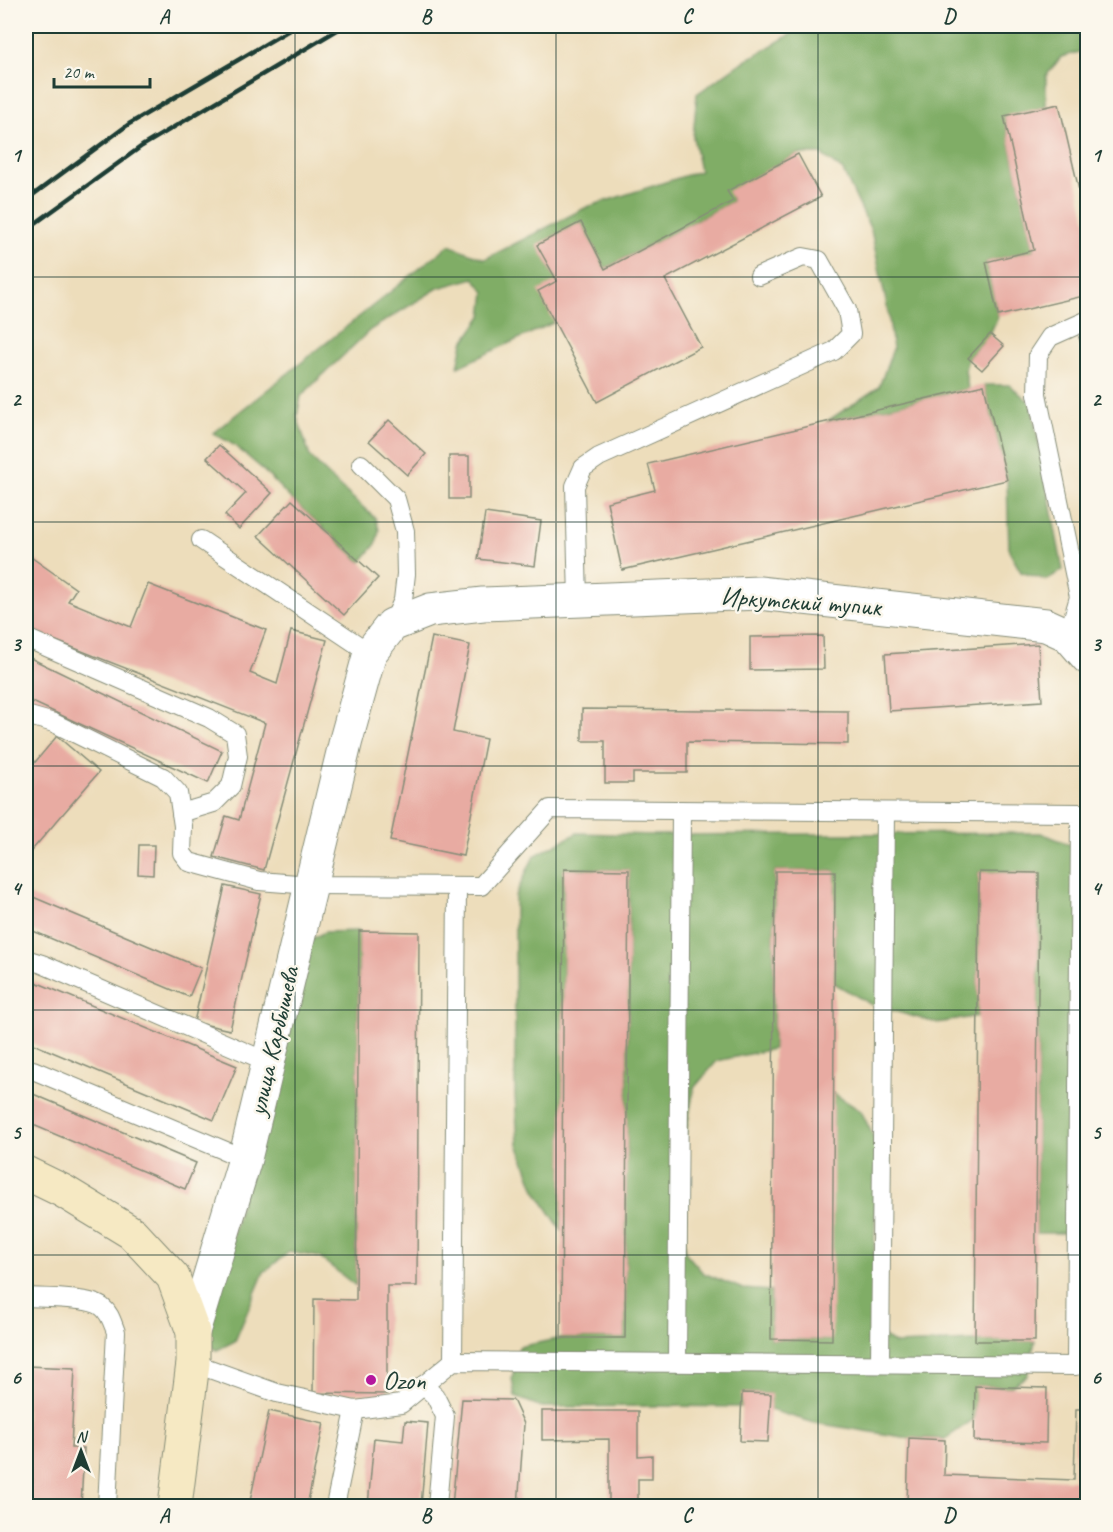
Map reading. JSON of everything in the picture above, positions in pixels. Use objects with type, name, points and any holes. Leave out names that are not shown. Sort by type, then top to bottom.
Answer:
[{"type":"main road","points":[[26,1173],[63,1191],[132,1233],[173,1277],[193,1348]]},
{"type":"main road","name":"улица Карбышева","points":[[175,1506],[193,1348]]},
{"type":"street","name":"Иркутский тупик","points":[[392,625],[430,610],[483,604],[759,593],[1046,625],[1078,646]]},
{"type":"street","name":"улица Карбышева","points":[[193,1348],[245,1159],[346,740],[370,654],[392,625]]},
{"type":"lane","points":[[578,600],[574,486],[583,468],[599,457],[834,351],[851,334],[847,310],[819,260],[803,257],[759,276]]},
{"type":"lane","points":[[1078,646],[1083,597],[1038,394],[1038,355],[1050,337],[1088,320]]},
{"type":"lane","points":[[361,464],[396,499],[405,531],[406,574],[403,600],[392,625]]},
{"type":"lane","points":[[201,540],[370,654]]},
{"type":"lane","points":[[26,638],[209,718],[235,734],[238,756],[231,786],[214,802],[181,813]]},
{"type":"lane","points":[[26,716],[54,723],[164,777],[178,793],[183,826],[182,853],[189,862],[260,881],[310,885],[481,886],[550,809],[1084,813],[1082,1367],[453,1361],[401,1404],[355,1410],[277,1393],[193,1348]]},
{"type":"lane","points":[[677,1362],[681,810]]},
{"type":"lane","points":[[880,1364],[885,812]]},
{"type":"lane","points":[[453,1361],[457,886]]},
{"type":"lane","points":[[26,959],[268,1062]]},
{"type":"lane","points":[[33,1070],[245,1159]]},
{"type":"lane","points":[[26,1297],[89,1301],[100,1305],[110,1315],[116,1332],[107,1506]]},
{"type":"lane","points":[[423,1385],[435,1396],[445,1416],[437,1506]]},
{"type":"lane","points":[[335,1506],[355,1410]]},
{"type":"green space","points":[[805,26],[1087,26],[1087,50],[1061,57],[1046,76],[1046,107],[1004,116],[1034,250],[986,262],[998,316],[990,334],[968,358],[965,370],[968,389],[826,422],[879,387],[893,349],[888,311],[871,230],[843,171],[821,154],[798,154],[728,191],[733,201],[605,269],[581,222],[538,245],[557,281],[555,322],[458,367],[463,343],[482,316],[485,292],[474,278],[438,288],[370,330],[301,396],[297,416],[310,457],[376,519],[379,530],[376,544],[361,562],[292,500],[260,467],[234,445],[213,433],[449,245],[485,259],[587,207],[700,171],[693,137],[697,94],[738,65]]},
{"type":"green space","points":[[984,385],[1009,385],[1031,403],[1063,570],[1046,580],[1021,572],[1009,551],[1007,480]]},
{"type":"green space","points":[[577,833],[654,835],[1041,833],[1071,845],[1088,865],[1087,1233],[1036,1233],[1039,873],[979,872],[978,1016],[937,1023],[872,1005],[834,983],[835,871],[775,871],[773,1049],[717,1061],[694,1088],[685,1139],[685,1252],[703,1273],[743,1289],[771,1291],[771,1339],[831,1340],[833,1093],[861,1111],[877,1144],[872,1330],[895,1344],[1035,1341],[1027,1376],[1010,1387],[976,1386],[974,1419],[945,1439],[909,1438],[815,1423],[770,1410],[770,1394],[743,1393],[742,1407],[542,1407],[515,1397],[512,1378],[519,1347],[561,1338],[625,1338],[629,870],[564,869],[562,1231],[535,1190],[518,1144],[515,1095],[515,896],[534,856]]},
{"type":"green space","points":[[359,931],[356,1286],[319,1257],[289,1252],[264,1272],[235,1341],[217,1350],[205,1341],[309,940],[325,932]]},
{"type":"building","points":[[1059,104],[1088,229],[1088,295],[998,316],[986,262],[1034,250],[1004,116]]},
{"type":"building","points":[[798,154],[821,197],[665,279],[701,347],[597,402],[538,291],[557,281],[537,245],[581,222],[605,269],[733,201],[727,191]]},
{"type":"building","points":[[990,334],[1004,346],[982,370],[968,358]]},
{"type":"building","points":[[1088,335],[1088,367],[1087,367],[1079,337]]},
{"type":"building","points":[[984,385],[1007,480],[622,570],[607,502],[655,490],[648,464]]},
{"type":"building","points":[[389,420],[426,454],[407,475],[369,441]]},
{"type":"building","points":[[219,445],[272,493],[239,529],[225,515],[246,493],[207,458]]},
{"type":"building","points":[[449,456],[469,456],[469,499],[449,499]]},
{"type":"building","points":[[292,500],[378,578],[344,615],[258,536]]},
{"type":"building","points":[[485,513],[541,521],[535,566],[478,559]]},
{"type":"building","points":[[28,555],[76,589],[68,601],[131,627],[148,584],[266,630],[250,673],[277,684],[291,631],[327,640],[264,870],[214,857],[226,816],[239,820],[265,723],[26,629],[26,558]]},
{"type":"building","points":[[823,636],[824,669],[750,670],[750,637]]},
{"type":"building","points":[[432,637],[470,645],[453,732],[486,739],[463,856],[390,841]]},
{"type":"building","points":[[1038,644],[1042,701],[889,711],[885,654]]},
{"type":"building","points":[[26,656],[222,751],[208,783],[26,699]]},
{"type":"building","points":[[582,709],[848,711],[848,744],[687,742],[687,773],[633,773],[633,783],[605,783],[605,741],[582,741]]},
{"type":"building","points":[[57,736],[99,772],[26,857],[26,773]]},
{"type":"building","points":[[139,845],[154,845],[153,875],[138,874]]},
{"type":"building","points":[[564,869],[629,870],[625,1338],[561,1338]]},
{"type":"building","points":[[775,871],[835,871],[832,1340],[771,1339]]},
{"type":"building","points":[[979,872],[1039,873],[1035,1341],[975,1341]]},
{"type":"building","points":[[225,886],[261,894],[230,1030],[194,1022]]},
{"type":"building","points":[[26,894],[201,968],[189,997],[26,928]]},
{"type":"building","points":[[359,931],[419,932],[417,1286],[387,1286],[387,1394],[313,1393],[314,1299],[356,1300]]},
{"type":"building","points":[[26,978],[237,1066],[214,1120],[26,1041]]},
{"type":"building","points":[[26,1091],[196,1163],[185,1189],[26,1122]]},
{"type":"building","points":[[26,1366],[75,1368],[71,1448],[84,1448],[81,1506],[26,1506]]},
{"type":"building","points":[[975,1386],[1047,1388],[1046,1443],[974,1441]]},
{"type":"building","points":[[742,1393],[771,1394],[768,1442],[740,1441]]},
{"type":"building","points":[[462,1399],[513,1400],[524,1424],[518,1506],[452,1506]]},
{"type":"building","points":[[1076,1409],[1088,1409],[1088,1506],[907,1505],[909,1438],[945,1440],[944,1475],[1074,1480]]},
{"type":"building","points":[[269,1411],[324,1423],[307,1506],[249,1506]]},
{"type":"building","points":[[542,1411],[638,1411],[638,1456],[652,1455],[652,1479],[638,1479],[638,1506],[609,1506],[609,1439],[542,1440]]},
{"type":"building","points":[[405,1421],[428,1423],[421,1506],[368,1506],[374,1438],[403,1441]]},
{"type":"railway","points":[[26,200],[129,124],[296,26]]},
{"type":"railway","points":[[26,230],[142,146],[344,26]]},
{"type":"place","name":"Ozon","points":[[371,1380]]}]
